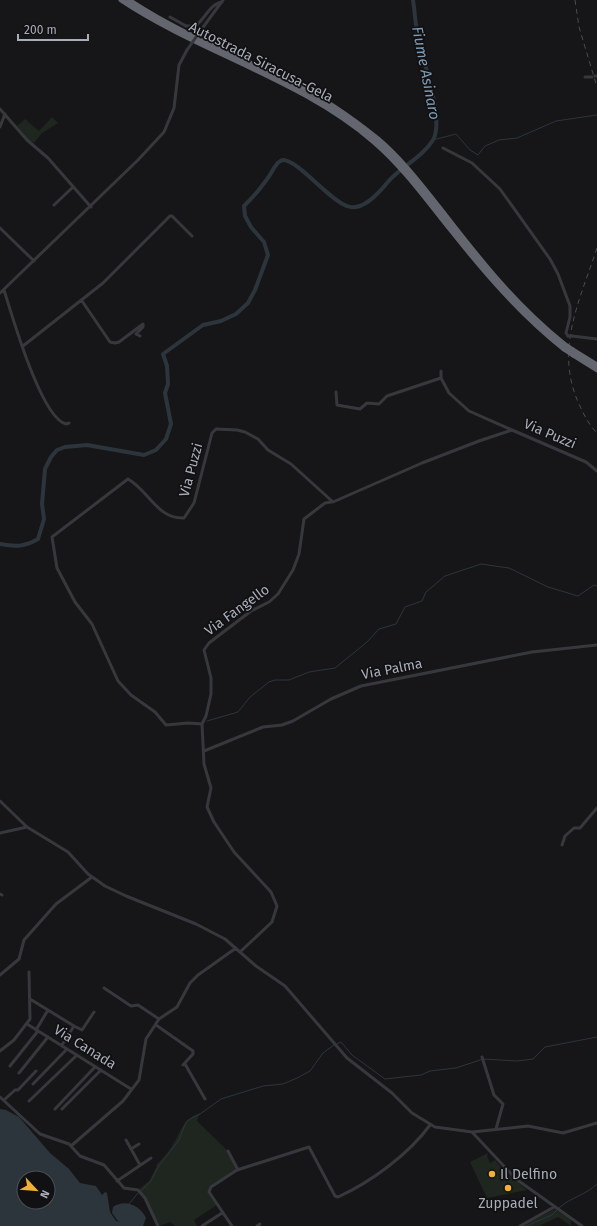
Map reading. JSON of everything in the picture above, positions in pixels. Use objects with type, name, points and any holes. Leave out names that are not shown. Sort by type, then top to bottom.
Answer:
[{"type":"highway","name":"Autostrada Siracusa-Gela","points":[[121,0],[186,38],[282,83],[323,105],[387,151]]},
{"type":"highway","name":"Autostrada Siracusa-Gela","points":[[129,0],[188,34],[294,84],[318,97],[346,115],[387,151]]},
{"type":"highway","points":[[387,151],[513,298],[564,347],[597,370]]},
{"type":"highway","points":[[573,353],[597,365]]},
{"type":"street","points":[[170,17],[186,26],[195,26],[217,3],[222,1]]},
{"type":"street","points":[[0,293],[91,207],[164,132],[174,108],[179,65],[187,50],[222,1]]},
{"type":"street","points":[[585,77],[595,76]]},
{"type":"street","points":[[0,109],[20,132],[42,152],[91,207]]},
{"type":"street","points":[[0,127],[5,114]]},
{"type":"street","points":[[443,148],[472,164],[500,189],[550,259],[558,274],[570,306],[570,317],[566,333],[570,336],[597,339]]},
{"type":"street","points":[[54,205],[73,187]]},
{"type":"street","points":[[23,346],[82,301],[112,275],[170,216],[172,216],[192,236]]},
{"type":"street","points":[[0,228],[34,261]]},
{"type":"street","points":[[4,290],[36,384],[45,402],[59,422],[66,424],[69,423]]},
{"type":"street","points":[[82,301],[110,342],[118,342],[143,324],[143,327],[136,334],[140,336]]},
{"type":"street","points":[[441,371],[441,378],[449,393],[469,411],[512,430]]},
{"type":"street","points":[[336,392],[337,405],[360,409],[367,403],[379,404],[387,396],[441,378]]},
{"type":"street","name":"Via Puzzi","points":[[202,724],[188,723],[166,725],[155,712],[131,695],[123,687],[118,681],[92,624],[75,602],[57,568],[52,537],[128,478],[144,491],[161,512],[177,517],[186,517],[194,503],[210,437],[216,429],[242,431],[258,439],[268,450],[284,458],[296,468],[321,490],[331,502],[343,499],[422,463],[512,430],[586,462],[597,471]]},
{"type":"street","name":"Via Fangello","points":[[240,952],[272,922],[277,906],[271,892],[234,852],[210,815],[206,803],[211,792],[204,764],[202,724],[206,716],[211,694],[210,673],[204,653],[205,648],[251,611],[269,602],[278,594],[293,570],[299,554],[304,519],[325,503],[331,502]]},
{"type":"street","name":"Via Palma","points":[[204,751],[263,727],[282,726],[292,722],[331,699],[361,686],[532,652],[597,645]]},
{"type":"street","points":[[0,801],[27,827],[68,852],[92,877],[126,896],[219,935],[256,966],[285,986],[347,1058],[392,1093],[412,1113],[430,1125],[444,1129],[472,1132],[528,1126],[563,1133],[597,1123]]},
{"type":"street","points":[[562,845],[565,836],[574,828],[580,828],[597,808]]},
{"type":"street","points":[[0,833],[27,827]]},
{"type":"street","points":[[0,975],[20,959],[24,940],[56,904],[92,877]]},
{"type":"street","points":[[71,1146],[122,1101],[140,1077],[146,1039],[159,1019],[177,1007],[190,983],[198,975],[236,948]]},
{"type":"street","points":[[0,1051],[14,1040],[31,1018],[29,972]]},
{"type":"street","points":[[104,988],[131,1006],[138,1005],[159,1019]]},
{"type":"street","points":[[30,999],[82,1030],[94,1012]]},
{"type":"street","points":[[10,1066],[37,1030],[48,1010]]},
{"type":"street","name":"Via Canada","points":[[27,1024],[131,1089]]},
{"type":"street","points":[[156,1025],[193,1051],[193,1054],[184,1064],[205,1099]]},
{"type":"street","points":[[62,1045],[74,1026]]},
{"type":"street","points":[[19,1073],[48,1037]]},
{"type":"street","points":[[33,1084],[67,1049]]},
{"type":"street","points":[[29,1101],[77,1055]]},
{"type":"street","points":[[482,1057],[494,1095],[503,1104],[496,1129]]},
{"type":"street","points":[[54,1109],[95,1067]]},
{"type":"street","points":[[62,1109],[101,1070]]},
{"type":"street","points":[[4,1100],[15,1090],[18,1090],[36,1071]]},
{"type":"street","points":[[0,1097],[40,1134],[71,1146],[80,1156],[104,1165],[124,1188],[138,1190],[143,1196],[158,1226]]},
{"type":"street","points":[[232,1226],[210,1194],[210,1190],[238,1170],[309,1147],[335,1196],[338,1197],[384,1170],[418,1139],[430,1125]]},
{"type":"street","points":[[472,1132],[505,1169],[521,1183],[582,1226]]},
{"type":"street","points":[[126,1140],[140,1166]]},
{"type":"street","points":[[131,1149],[139,1144]]},
{"type":"street","points":[[228,1151],[238,1170]]},
{"type":"street","points":[[118,1181],[151,1158]]},
{"type":"street","points":[[520,1226],[554,1207]]},
{"type":"street","points":[[202,1226],[222,1213]]},
{"type":"street","points":[[256,1226],[260,1224]]},
{"type":"shaded area","points":[[52,117],[58,123],[42,133],[34,143],[27,139],[17,126],[25,119],[39,131]]},
{"type":"shaded area","points":[[0,1109],[6,1110],[19,1117],[50,1153],[69,1169],[80,1183],[96,1186],[102,1195],[105,1192],[107,1193],[110,1212],[116,1221],[121,1222],[118,1221],[112,1213],[113,1207],[118,1204],[127,1203],[137,1207],[144,1214],[146,1218],[143,1226],[0,1226]]},
{"type":"shaded area","points":[[200,1113],[197,1121],[227,1150],[236,1170],[209,1189],[217,1205],[194,1220],[197,1226],[175,1226],[170,1222],[160,1226],[139,1189],[149,1181],[157,1166],[156,1165],[170,1149],[185,1123]]},
{"type":"shaded area","name":"Il Delfino","points":[[488,1153],[487,1156],[490,1163],[495,1160],[504,1171],[527,1190],[487,1198],[470,1162]]},
{"type":"shaded area","points":[[555,1209],[571,1220],[571,1226],[558,1217],[539,1226],[522,1226]]},
{"type":"waterway","name":"Fiume Asinaro","points":[[0,544],[20,546],[29,544],[38,539],[44,519],[42,504],[45,469],[51,457],[57,450],[65,447],[87,445],[144,455],[156,450],[166,439],[171,424],[165,393],[168,384],[167,366],[163,354],[203,325],[221,321],[236,314],[248,303],[255,290],[268,255],[264,242],[251,227],[245,216],[244,206],[268,179],[279,162],[283,160],[297,166],[340,202],[347,206],[353,207],[369,201],[392,177],[423,152],[433,140],[436,131],[435,105],[420,47],[413,0]]},
{"type":"waterway","points":[[433,140],[456,134],[470,150],[478,155],[485,146],[499,140],[517,138],[556,121],[597,115]]},
{"type":"waterway","points":[[207,721],[238,712],[250,697],[269,682],[275,680],[289,680],[309,672],[335,668],[367,642],[379,629],[396,624],[405,607],[422,601],[426,592],[445,576],[481,564],[509,568],[548,587],[578,596],[594,585],[597,586]]},
{"type":"waterway","points":[[337,1044],[341,1042],[352,1055],[385,1079],[421,1075],[430,1071],[456,1068],[483,1059],[517,1061],[533,1059],[545,1047],[597,1037]]},
{"type":"waterway","points":[[141,1191],[151,1181],[158,1167],[179,1140],[186,1122],[221,1099],[263,1086],[283,1084],[297,1078],[310,1071],[323,1053],[334,1045]]},
{"type":"waterway","points":[[559,1208],[568,1201],[593,1188],[597,1184]]},
{"type":"waterway","points":[[129,1204],[138,1193]]},
{"type":"waterway","points":[[526,1226],[552,1215],[557,1210]]},
{"type":"railway","points":[[575,0],[579,27],[597,87]]},
{"type":"railway","points":[[597,248],[577,306],[569,345],[569,364],[572,384],[579,404],[587,420],[597,433]]},
{"type":"place","name":"Il Delfino","points":[[492,1174]]},
{"type":"place","name":"Zuppadel","points":[[508,1188]]}]
